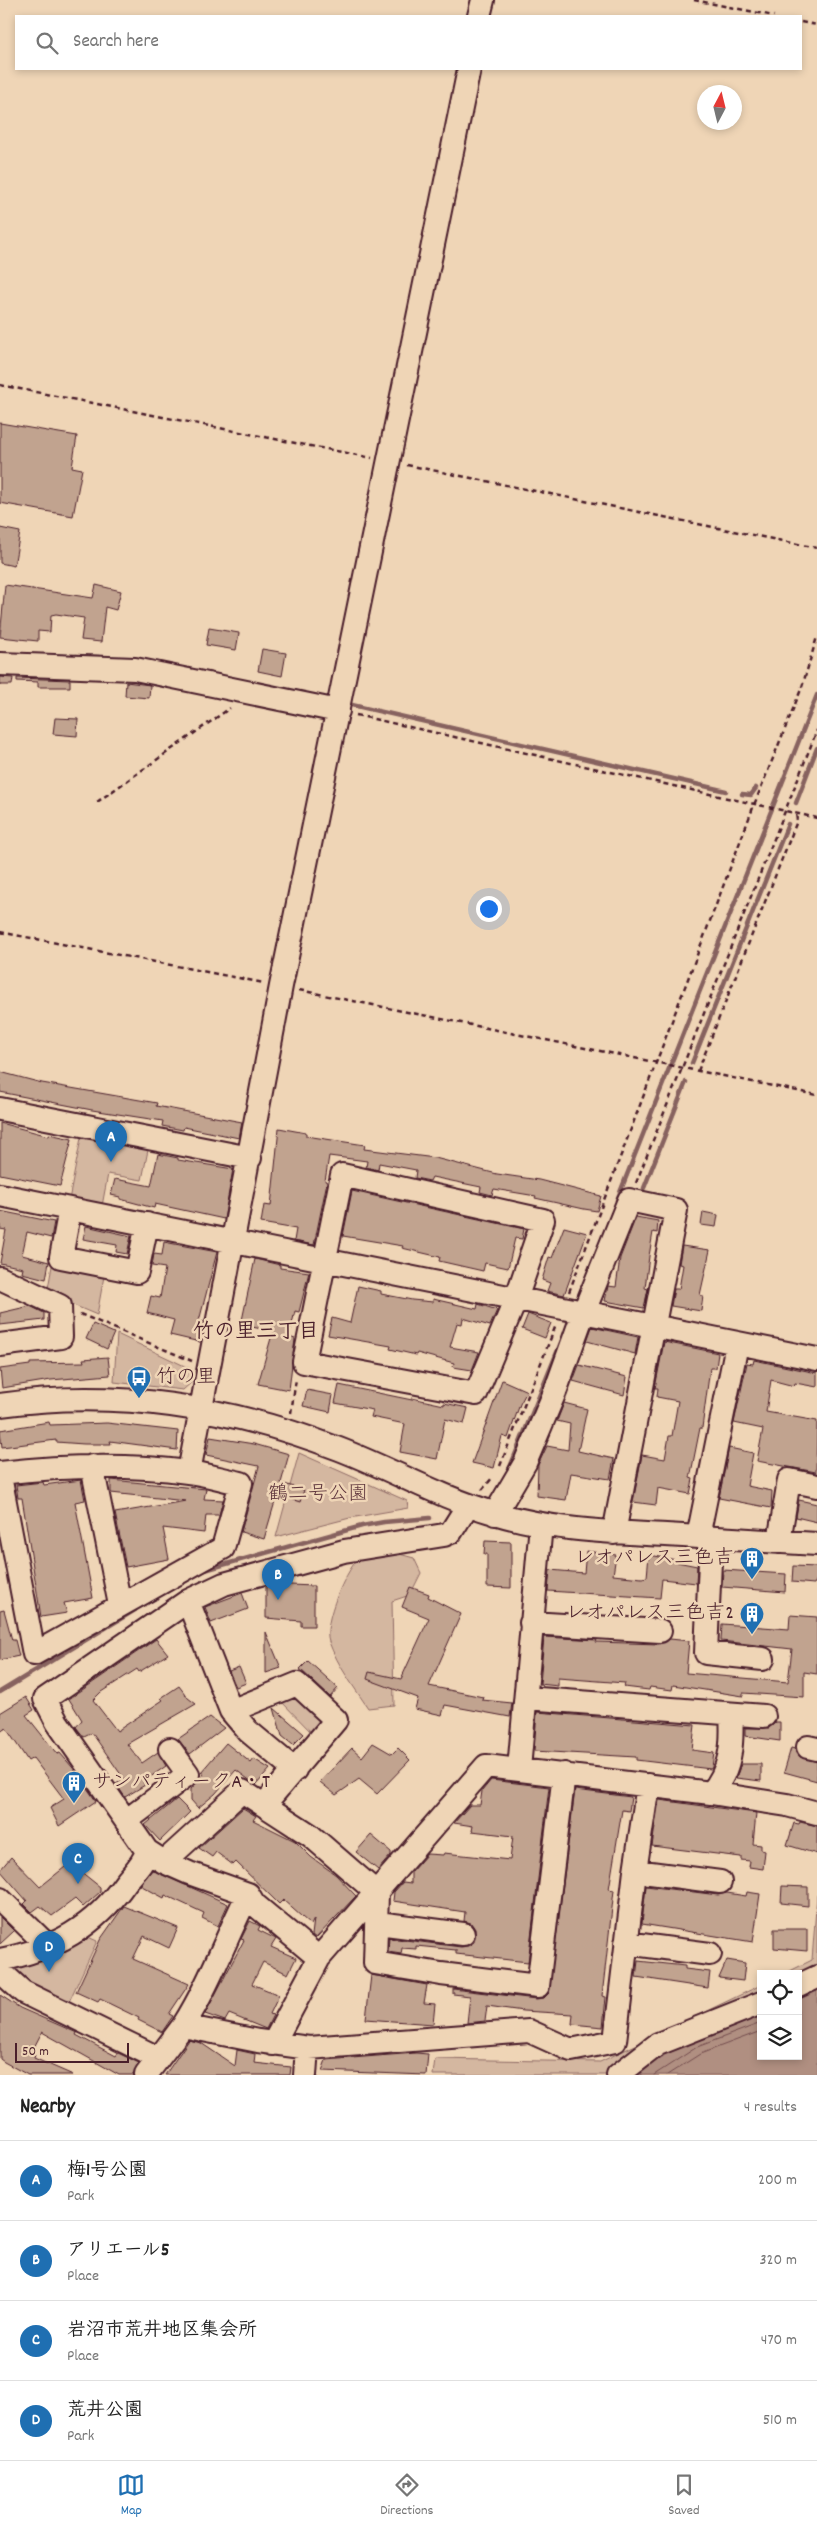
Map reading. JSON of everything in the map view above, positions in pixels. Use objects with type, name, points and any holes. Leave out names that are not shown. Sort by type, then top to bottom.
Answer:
[{"type":"street","points":[[479,15],[483,0]]},
{"type":"street","points":[[189,1472],[250,1158],[281,986],[390,462],[469,70]]},
{"type":"street","points":[[0,664],[135,669],[338,711]]},
{"type":"street","points":[[0,1109],[250,1158]]},
{"type":"street","points":[[342,1174],[543,1220],[516,1299],[476,1394],[304,1362],[342,1174]]},
{"type":"street","points":[[0,1195],[817,1359]]},
{"type":"street","points":[[496,1514],[525,1464],[555,1392],[573,1311],[629,1200],[676,1210],[614,1533]]},
{"type":"street","points":[[70,1209],[61,1257],[137,1272],[147,1224]]},
{"type":"street","points":[[0,1278],[60,1306],[62,1337],[0,1345]]},
{"type":"street","points":[[738,1344],[705,1538],[706,1653],[763,1659]]},
{"type":"street","points":[[0,1405],[63,1399],[134,1401],[200,1409],[275,1426],[378,1465],[474,1498],[496,1514],[541,1524],[614,1533],[817,1544]]},
{"type":"street","points":[[92,1466],[120,1605]]},
{"type":"street","points":[[92,1466],[189,1472],[241,1483],[223,1548],[34,1654],[0,1474],[47,1467],[92,1466]]},
{"type":"street","points":[[778,1542],[789,1480],[817,1486]]},
{"type":"street","points":[[319,1958],[254,1904],[248,1894],[155,1856],[126,1821],[57,1722],[46,1699],[188,1601],[224,1584],[344,1551],[444,1535],[451,1532],[474,1498]]},
{"type":"street","points":[[519,1769],[541,1524]]},
{"type":"street","points":[[188,1601],[231,1711],[248,1730],[295,1770]]},
{"type":"street","points":[[531,1622],[660,1631]]},
{"type":"street","points":[[231,1711],[297,1684],[336,1720],[264,1805]]},
{"type":"street","points":[[526,1698],[764,1716]]},
{"type":"street","points":[[711,1794],[722,1780],[731,1753],[731,1714]]},
{"type":"street","points":[[126,1821],[188,1774],[170,1750]]},
{"type":"street","points":[[273,2044],[319,1958],[486,1766],[648,1785],[787,1805],[817,1813]]},
{"type":"street","points":[[0,1960],[49,1947],[88,1923],[114,1901],[145,1859],[155,1856],[242,1791],[310,1835],[377,1893],[378,1923],[375,1963],[441,1974],[538,1986],[564,1774]]},
{"type":"street","points":[[183,2026],[273,2044],[308,2048],[529,2031],[571,2050],[615,2041],[635,1871],[648,1785]]},
{"type":"street","points":[[635,1871],[720,1882]]},
{"type":"street","points":[[0,1971],[23,1992],[152,2067],[183,2026],[201,1998],[221,1949],[248,1894]]},
{"type":"street","points":[[0,1899],[49,1947]]},
{"type":"street","points":[[378,1923],[463,1934]]},
{"type":"street","points":[[626,1943],[710,1954]]},
{"type":"street","points":[[802,1984],[817,1977]]},
{"type":"street","points":[[618,2075],[658,2044],[757,2005]]},
{"type":"street","points":[[305,2075],[308,2048]]},
{"type":"path","points":[[694,0],[769,15]]},
{"type":"path","points":[[802,22],[817,25]]},
{"type":"path","points":[[0,384],[817,548]]},
{"type":"path","points":[[474,1498],[497,1473],[573,1311],[608,1188],[754,804],[802,687],[817,637]]},
{"type":"path","points":[[97,802],[251,693]]},
{"type":"path","points":[[338,711],[817,818]]},
{"type":"path","points":[[629,1200],[712,999],[730,945],[817,730]]},
{"type":"path","points":[[698,1071],[797,821],[796,813]]},
{"type":"path","points":[[0,932],[281,986],[817,1095]]},
{"type":"path","points":[[60,1306],[196,1363]]},
{"type":"path","points":[[290,1417],[297,1374],[304,1362]]},
{"type":"green space","points":[[81,1138],[148,1150],[142,1180],[108,1174],[102,1206],[69,1200]]},
{"type":"green space","points":[[52,1266],[104,1276],[97,1315],[47,1294]]},
{"type":"green space","points":[[117,1334],[191,1369],[193,1381],[183,1390],[114,1382]]},
{"type":"green space","name":"鶴二号公園","points":[[299,1453],[407,1501],[408,1508],[350,1518],[276,1537]]},
{"type":"green space","points":[[381,1549],[414,1558],[421,1573],[410,1595],[392,1601],[394,1705],[368,1708],[337,1659],[329,1642],[328,1634],[332,1609],[350,1570],[363,1554]]},
{"type":"green space","points":[[295,1693],[321,1715],[322,1725],[314,1735],[279,1699]]},
{"type":"green space","points":[[817,1895],[817,2075],[433,2075],[435,2059],[600,2062],[757,1987],[757,2060],[802,2060],[802,1970],[792,1970],[812,1960]]},
{"type":"green space","points":[[88,1937],[97,1941],[67,2006],[15,1978],[17,1967],[54,1955]]},
{"type":"water","points":[[817,1990],[817,2075],[641,2075],[642,2071],[655,2060],[683,2042],[714,2028],[757,2012],[757,2060],[802,2060],[802,1996]]},
{"type":"building","points":[[0,423],[77,436],[72,467],[82,469],[73,516],[0,503]]},
{"type":"building","points":[[0,528],[20,532],[14,566],[0,563]]},
{"type":"building","points":[[5,585],[93,598],[96,585],[121,591],[116,610],[105,607],[101,642],[81,640],[84,618],[56,614],[51,615],[50,632],[38,631],[38,641],[0,637]]},
{"type":"building","points":[[209,628],[239,633],[236,650],[206,645]]},
{"type":"building","points":[[262,649],[286,653],[282,676],[258,671]]},
{"type":"building","points":[[0,677],[13,678],[12,685],[0,685]]},
{"type":"building","points":[[17,678],[70,680],[70,687],[38,687],[38,682],[17,681]]},
{"type":"building","points":[[126,682],[150,685],[149,698],[125,696]]},
{"type":"building","points":[[55,718],[78,719],[77,736],[53,734]]},
{"type":"building","points":[[0,1072],[42,1083],[157,1103],[156,1106],[242,1122],[239,1138],[184,1127],[183,1130],[162,1126],[163,1121],[92,1110],[0,1092]]},
{"type":"building","points":[[0,1123],[49,1136],[49,1134],[72,1139],[60,1186],[0,1174]]},
{"type":"building","points":[[279,1128],[306,1133],[306,1136],[365,1145],[364,1149],[435,1158],[497,1174],[539,1180],[601,1196],[597,1211],[535,1198],[536,1196],[494,1189],[492,1195],[480,1192],[481,1187],[432,1177],[430,1181],[415,1178],[416,1170],[379,1163],[378,1170],[366,1167],[367,1161],[329,1156],[325,1181],[327,1182],[314,1245],[294,1241],[296,1229],[261,1223],[264,1205],[271,1206]]},
{"type":"building","points":[[158,1154],[178,1158],[178,1160],[233,1169],[224,1219],[155,1204],[154,1208],[111,1195],[115,1179],[151,1186]]},
{"type":"building","points":[[352,1191],[524,1229],[522,1239],[515,1238],[508,1268],[485,1263],[483,1271],[439,1261],[440,1257],[402,1248],[403,1246],[343,1236]]},
{"type":"building","points":[[0,1211],[54,1222],[51,1238],[27,1232],[22,1255],[49,1262],[46,1279],[22,1273],[23,1268],[0,1263],[6,1230],[0,1229]]},
{"type":"building","points":[[703,1212],[718,1215],[716,1227],[701,1225]]},
{"type":"building","points":[[636,1217],[658,1221],[657,1233],[653,1232],[649,1256],[645,1288],[648,1289],[644,1308],[605,1301],[608,1286],[616,1287],[620,1258]]},
{"type":"building","points":[[86,1226],[131,1236],[127,1254],[116,1252],[117,1245],[83,1239]]},
{"type":"building","points":[[564,1227],[587,1233],[564,1295],[547,1291],[550,1283],[542,1280],[549,1257],[552,1258]]},
{"type":"building","points":[[164,1242],[217,1252],[199,1321],[204,1322],[200,1342],[170,1335],[174,1320],[147,1313],[151,1296],[160,1298],[165,1268],[152,1266],[154,1254],[162,1255]]},
{"type":"building","points":[[682,1246],[710,1250],[700,1295],[703,1296],[701,1311],[671,1306],[674,1289],[679,1289],[683,1265],[679,1264]]},
{"type":"building","points":[[255,1259],[280,1265],[280,1268],[309,1272],[299,1312],[295,1311],[289,1337],[295,1339],[289,1390],[258,1384],[273,1331],[241,1325]]},
{"type":"building","points":[[358,1286],[381,1291],[381,1294],[412,1300],[433,1302],[433,1299],[477,1309],[478,1304],[497,1310],[490,1326],[463,1318],[462,1324],[457,1323],[450,1347],[479,1352],[472,1370],[453,1367],[454,1363],[417,1353],[416,1355],[390,1349],[391,1346],[328,1335],[332,1318],[350,1323]]},
{"type":"building","points":[[30,1306],[44,1313],[44,1320],[0,1325],[0,1313]]},
{"type":"building","points":[[528,1314],[551,1323],[545,1338],[522,1329]]},
{"type":"building","points":[[93,1324],[114,1333],[107,1349],[86,1339]]},
{"type":"building","points":[[592,1327],[638,1337],[635,1354],[587,1341]]},
{"type":"building","points":[[664,1342],[718,1353],[716,1368],[710,1368],[702,1428],[700,1428],[690,1478],[693,1479],[690,1494],[658,1488],[656,1505],[633,1502],[642,1455],[665,1459],[669,1436],[672,1436],[678,1401],[657,1397],[658,1388],[655,1388]]},
{"type":"building","points":[[108,1357],[110,1375],[51,1380],[2,1388],[0,1369],[30,1365],[30,1363],[84,1362],[83,1359]]},
{"type":"building","points":[[754,1360],[817,1373],[817,1387],[795,1383],[794,1386],[771,1380],[766,1412],[817,1421],[816,1472],[757,1461],[763,1429],[734,1423],[747,1363],[753,1364]]},
{"type":"building","points":[[579,1365],[627,1377],[624,1395],[573,1381]]},
{"type":"building","points":[[502,1380],[527,1391],[520,1404],[508,1438],[502,1436],[494,1468],[472,1463]]},
{"type":"building","points":[[339,1385],[412,1400],[412,1398],[468,1408],[464,1424],[445,1419],[437,1459],[400,1452],[405,1424],[371,1417],[373,1410],[335,1403]]},
{"type":"building","points":[[307,1390],[333,1395],[330,1412],[303,1406]]},
{"type":"building","points":[[564,1403],[587,1409],[578,1451],[614,1459],[610,1479],[571,1473],[566,1500],[537,1496],[538,1465],[547,1446],[568,1450],[570,1424],[557,1421]]},
{"type":"building","points":[[49,1422],[50,1425],[107,1423],[178,1431],[177,1450],[110,1441],[111,1444],[84,1444],[56,1442],[56,1440],[2,1447],[0,1430]]},
{"type":"building","points":[[210,1437],[254,1444],[289,1454],[281,1483],[304,1490],[300,1502],[277,1495],[264,1539],[241,1532],[259,1466],[206,1455]]},
{"type":"building","points":[[729,1448],[753,1453],[747,1486],[772,1491],[771,1508],[719,1498]]},
{"type":"building","points":[[81,1480],[85,1500],[75,1502],[93,1598],[64,1603],[67,1613],[41,1617],[22,1498],[18,1498],[16,1485],[43,1482],[44,1485]]},
{"type":"building","points":[[111,1480],[206,1489],[204,1499],[223,1500],[219,1515],[206,1515],[204,1533],[163,1528],[169,1559],[126,1567],[115,1513],[186,1501],[111,1493]]},
{"type":"building","points":[[799,1500],[817,1504],[817,1522],[796,1517]]},
{"type":"building","points":[[485,1541],[511,1542],[511,1588],[487,1587],[487,1554],[484,1554]]},
{"type":"building","points":[[586,1551],[616,1555],[613,1575],[642,1578],[647,1577],[649,1555],[677,1560],[677,1562],[697,1566],[696,1583],[662,1579],[660,1598],[548,1591],[550,1570],[584,1573]]},
{"type":"building","points":[[793,1566],[817,1567],[817,1579],[814,1584],[792,1582]]},
{"type":"building","name":"レオパレス三色吉","points":[[723,1570],[786,1574],[785,1592],[722,1587]]},
{"type":"building","points":[[290,1580],[290,1585],[314,1586],[314,1626],[301,1626],[301,1621],[266,1618],[266,1586]]},
{"type":"building","points":[[410,1587],[429,1594],[428,1597],[461,1614],[429,1686],[483,1697],[482,1700],[512,1703],[510,1717],[445,1705],[442,1715],[415,1709],[418,1698],[367,1679],[369,1672],[401,1679],[429,1618],[402,1607]]},
{"type":"building","points":[[242,1593],[248,1609],[211,1623],[205,1607]]},
{"type":"building","points":[[4,1610],[12,1640],[15,1640],[19,1656],[0,1660],[0,1611]]},
{"type":"building","points":[[790,1615],[817,1617],[817,1674],[804,1672],[804,1697],[743,1693],[743,1696],[673,1685],[672,1690],[650,1687],[649,1690],[624,1687],[625,1683],[558,1678],[558,1686],[540,1684],[544,1637],[597,1640],[596,1642],[659,1644],[670,1639],[689,1641],[686,1673],[788,1682],[792,1649],[721,1641],[722,1624],[789,1629]]},
{"type":"building","points":[[266,1632],[281,1668],[266,1673]]},
{"type":"building","points":[[156,1639],[168,1654],[139,1672],[137,1669],[101,1692],[93,1700],[117,1731],[163,1700],[161,1698],[179,1686],[188,1698],[196,1704],[127,1744],[142,1763],[158,1752],[166,1766],[143,1782],[145,1785],[125,1797],[116,1784],[124,1779],[92,1733],[84,1737],[76,1727],[82,1720],[69,1699]]},
{"type":"building","points":[[308,1661],[338,1688],[330,1697],[300,1669]]},
{"type":"building","points":[[239,1667],[246,1683],[236,1687],[229,1671]]},
{"type":"building","points":[[26,1697],[34,1710],[26,1715],[57,1754],[60,1753],[73,1768],[96,1801],[59,1826],[50,1808],[64,1799],[33,1758],[28,1761],[6,1728],[0,1732],[0,1713]]},
{"type":"building","points":[[274,1708],[304,1734],[293,1745],[282,1736]]},
{"type":"building","points":[[537,1712],[695,1725],[692,1750],[714,1753],[712,1767],[711,1769],[636,1760],[636,1757],[534,1751]]},
{"type":"building","points":[[210,1717],[224,1728],[190,1754],[178,1739]]},
{"type":"building","points":[[776,1722],[780,1722],[780,1741],[745,1736],[745,1728],[769,1728]]},
{"type":"building","points":[[226,1743],[251,1763],[254,1759],[270,1769],[256,1785],[236,1770],[215,1794],[198,1808],[191,1800],[191,1789],[204,1774],[201,1772]]},
{"type":"building","points":[[373,1743],[392,1754],[398,1748],[410,1760],[377,1794],[359,1779],[336,1795],[320,1782],[352,1748],[362,1757]]},
{"type":"building","points":[[791,1748],[795,1749],[800,1757],[817,1762],[817,1781],[784,1772]]},
{"type":"building","points":[[741,1764],[761,1764],[761,1781],[736,1778]]},
{"type":"building","points":[[491,1780],[549,1787],[528,1962],[456,1954],[456,1950],[416,1946],[416,1949],[402,1948],[401,1954],[388,1952],[389,1938],[461,1947],[468,1946],[474,1942],[475,1929],[471,1923],[464,1921],[465,1912],[393,1901],[394,1892],[403,1882],[411,1883],[411,1872],[427,1854],[443,1855],[444,1853],[510,1860],[513,1836],[472,1831],[473,1826],[454,1823],[470,1805],[480,1805],[482,1791]]},
{"type":"building","points":[[575,1790],[631,1797],[629,1811],[622,1810],[609,1889],[614,1890],[602,1996],[606,1997],[603,2027],[572,2024],[573,2014],[523,2011],[487,2006],[485,2021],[467,2023],[470,1996],[453,1994],[453,1989],[536,1999],[544,1998],[549,1993]]},
{"type":"building","points":[[177,1799],[190,1812],[160,1841],[145,1825]]},
{"type":"building","points":[[659,1800],[756,1813],[753,1844],[761,1845],[761,1850],[765,1851],[763,1869],[749,1867],[750,1861],[741,1860],[741,1857],[652,1846]]},
{"type":"building","points":[[243,1808],[256,1816],[253,1820],[295,1841],[311,1857],[336,1875],[356,1896],[316,1938],[312,1935],[314,1919],[311,1925],[283,1900],[279,1904],[236,1862],[233,1865],[216,1852],[212,1857],[199,1848]]},
{"type":"building","points":[[800,1822],[817,1826],[817,1854],[787,1845],[794,1823],[799,1824]]},
{"type":"building","points":[[371,1835],[391,1852],[391,1855],[378,1870],[356,1852]]},
{"type":"building","points":[[11,1857],[40,1887],[70,1863],[100,1887],[100,1892],[83,1907],[75,1899],[52,1916],[40,1906],[32,1912],[24,1904],[27,1901],[0,1870]]},
{"type":"building","points":[[152,1870],[228,1904],[218,1926],[202,1918],[204,1913],[165,1895],[164,1898],[140,1885]]},
{"type":"building","points":[[646,1886],[718,1895],[727,1893],[746,1896],[747,1892],[760,1894],[753,1942],[642,1924]]},
{"type":"building","points":[[782,1886],[808,1887],[808,1906],[781,1903]]},
{"type":"building","points":[[124,1906],[178,1928],[169,1948],[144,1936],[133,1959],[189,1984],[169,2014],[173,2016],[162,2032],[138,2020],[139,2018],[100,1999],[98,2002],[76,1992],[100,1940]]},
{"type":"building","points":[[0,1917],[14,1931],[0,1944]]},
{"type":"building","points":[[250,1921],[260,1926],[258,1930],[276,1939],[271,1947],[296,1958],[288,1974],[263,1962],[252,1984],[279,1995],[270,2014],[273,2015],[266,2029],[229,2014],[225,2021],[205,2014],[244,1940],[241,1939]]},
{"type":"building","points":[[774,1929],[807,1929],[807,1951],[774,1948]]},
{"type":"building","points":[[727,1960],[745,1963],[743,1981],[719,1978]]},
{"type":"building","points":[[638,1961],[685,1966],[685,1969],[710,1972],[708,1988],[636,1977]]},
{"type":"building","points":[[371,1975],[427,1985],[424,2003],[435,2004],[433,2024],[366,2019]]},
{"type":"building","points":[[0,1995],[20,2008],[77,2033],[76,2035],[116,2056],[118,2053],[139,2063],[133,2075],[119,2075],[42,2032],[31,2053],[35,2055],[34,2058],[73,2075],[28,2075],[4,2062],[0,2059]]},
{"type":"building","points":[[189,2040],[201,2043],[235,2066],[237,2050],[255,2054],[254,2063],[291,2067],[290,2075],[165,2075]]},
{"type":"building","points":[[416,2053],[428,2054],[426,2075],[322,2071],[326,2060]]},
{"type":"waterway","points":[[76,656],[99,657]]},
{"type":"waterway","points":[[617,1200],[817,695]]},
{"type":"waterway","points":[[352,705],[726,791]]},
{"type":"waterway","points":[[796,803],[817,748]]},
{"type":"waterway","points":[[742,794],[751,795],[756,788]]},
{"type":"waterway","points":[[692,1063],[788,824]]},
{"type":"waterway","points":[[644,1188],[686,1082]]},
{"type":"waterway","points":[[508,1472],[562,1340]]},
{"type":"waterway","points":[[205,1570],[362,1526],[430,1518]]},
{"type":"waterway","points":[[0,1692],[135,1610]]},
{"type":"place","name":"梅1号公園","points":[[111,1162]]},
{"type":"place","name":"竹の里","points":[[139,1399]]},
{"type":"place","name":"レオパレス三色吉","points":[[752,1580]]},
{"type":"place","name":"アリエール5","points":[[278,1600]]},
{"type":"place","name":"レオパレス三色吉2","points":[[752,1635]]},
{"type":"place","name":"サンパティークA・T","points":[[74,1804]]},
{"type":"place","name":"岩沼市荒井地区集会所","points":[[78,1884]]},
{"type":"place","name":"荒井公園","points":[[49,1972]]},
{"type":"district","name":"竹の里三丁目","points":[[256,1333]]}]
